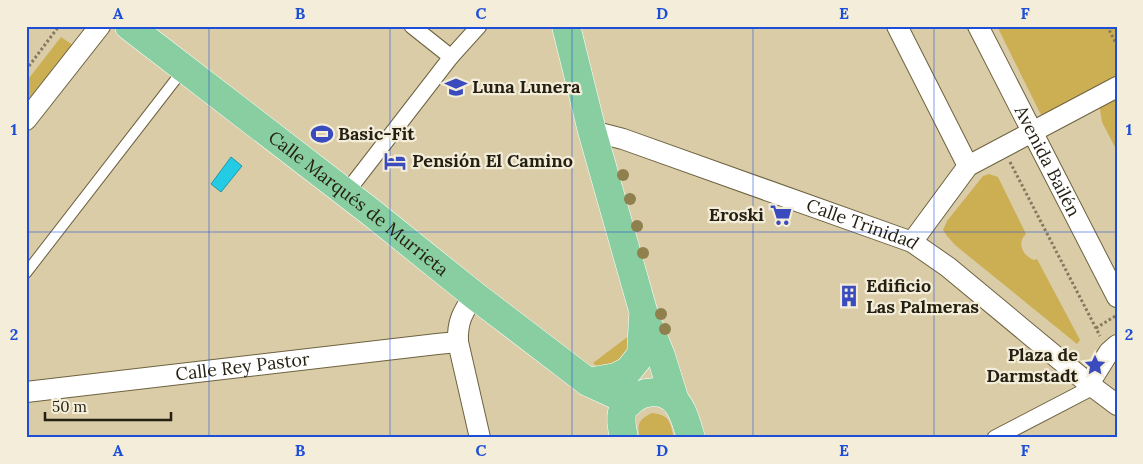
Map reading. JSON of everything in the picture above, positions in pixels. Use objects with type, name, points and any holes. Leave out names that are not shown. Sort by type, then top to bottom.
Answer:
[{"type":"main road","points":[[566,26],[592,131],[644,314],[661,356],[675,401],[681,409],[691,438]]},
{"type":"main road","name":"Calle Marqués de Murrieta","points":[[143,30],[184,69],[588,382],[614,394],[638,396],[652,392],[667,395],[675,401]]},
{"type":"main road","points":[[588,382],[616,377],[628,371],[641,354],[644,314]]},
{"type":"main road","points":[[624,438],[621,423],[624,407],[638,396],[649,376],[644,314]]},
{"type":"main road","name":"Calle Marqués de Murrieta","points":[[588,382],[611,410],[624,438]]},
{"type":"street","points":[[26,120],[100,26]]},
{"type":"street","points":[[412,26],[450,57]]},
{"type":"street","points":[[426,26],[432,43]]},
{"type":"street","points":[[346,193],[450,57],[480,26]]},
{"type":"street","points":[[897,26],[968,166]]},
{"type":"street","name":"Avenida Bailén","points":[[978,26],[1117,297]]},
{"type":"street","points":[[912,242],[968,166],[1117,87]]},
{"type":"street","name":"Calle Trinidad","points":[[592,131],[623,139],[912,242],[948,267],[1117,406]]},
{"type":"street","points":[[474,294],[461,316],[457,332],[480,438]]},
{"type":"street","name":"Calle Rey Pastor","points":[[26,392],[458,342]]},
{"type":"street","points":[[996,438],[1091,386],[1113,349]]},
{"type":"lane","points":[[26,273],[184,69]]},
{"type":"path","points":[[26,70],[59,26]]},
{"type":"path","points":[[1107,26],[1117,45]]},
{"type":"path","points":[[1002,148],[1096,328],[1113,349]]},
{"type":"path","points":[[1096,328],[1117,315]]},
{"type":"shaded area","points":[[997,26],[1117,26],[1117,88],[1046,125]]},
{"type":"shaded area","points":[[61,37],[74,46],[26,108],[26,82]]},
{"type":"shaded area","points":[[1117,94],[1117,151],[1102,122],[1099,103]]},
{"type":"shaded area","points":[[989,174],[998,177],[1026,234],[1021,241],[1022,249],[1030,258],[1037,259],[1080,340],[1077,344],[955,245],[943,230],[947,221],[983,176]]},
{"type":"shaded area","points":[[630,335],[633,350],[625,361],[602,370],[593,363]]},
{"type":"shaded area","points":[[652,413],[668,420],[674,438],[640,438],[638,429],[640,422],[644,417]]},
{"type":"water","points":[[231,157],[242,166],[221,192],[211,184]]},
{"type":"place","name":"Luna Lunera","points":[[456,87]]},
{"type":"place","name":"Basic-Fit","points":[[322,134]]},
{"type":"place","name":"Pensión El Camino","points":[[395,161]]},
{"type":"place","name":"Eroski","points":[[781,215]]},
{"type":"place","name":"Edificio Las Palmeras","points":[[849,296]]},
{"type":"place","name":"Plaza de Darmstadt","points":[[1095,365]]}]
